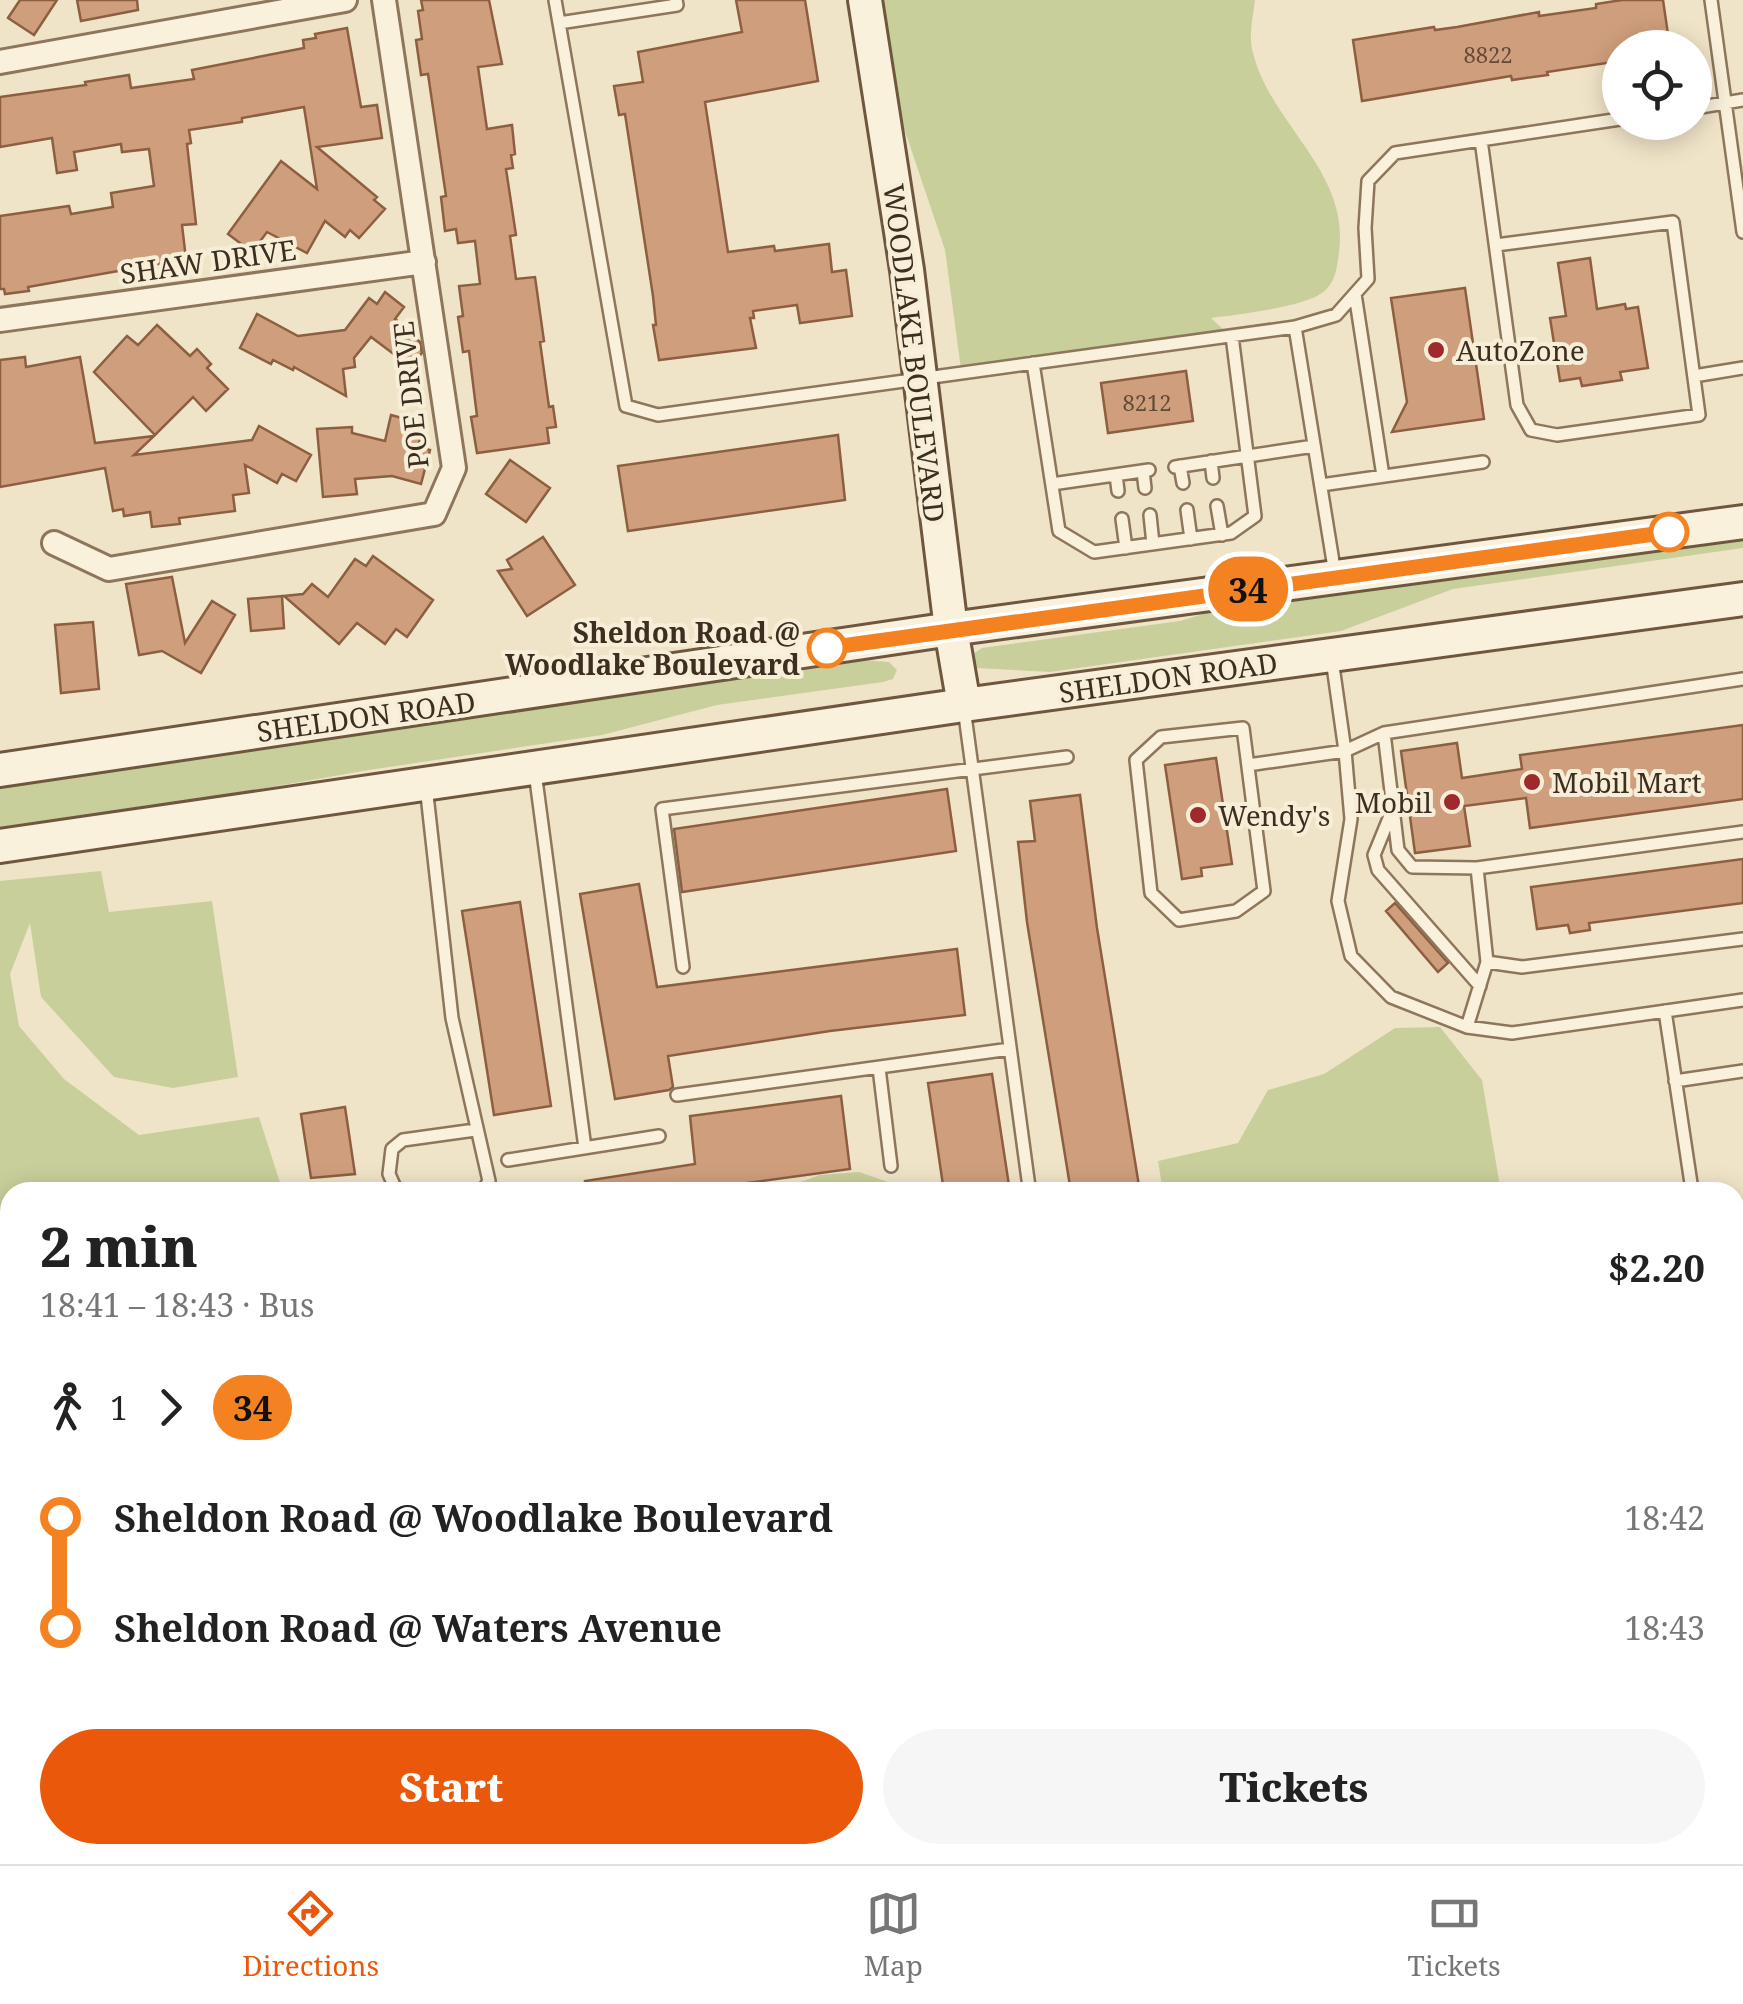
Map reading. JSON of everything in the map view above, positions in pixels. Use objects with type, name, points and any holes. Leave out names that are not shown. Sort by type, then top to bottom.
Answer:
[{"type":"main road","name":"WOODLAKE BOULEVARD","points":[[866,0],[964,706]]},
{"type":"main road","name":"SHELDON ROAD","points":[[0,770],[951,629],[1743,522]]},
{"type":"main road","name":"SHELDON ROAD","points":[[0,846],[964,706],[1743,601]]},
{"type":"street","points":[[0,62],[345,0]]},
{"type":"street","name":"POE DRIVE","points":[[54,544],[108,570],[434,514],[454,468],[384,0]]},
{"type":"street","name":"SHAW DRIVE","points":[[0,320],[424,262]]},
{"type":"lane","points":[[555,0],[626,406],[658,414],[1295,327],[1336,315],[1368,278],[1368,181],[1395,153],[1602,122]]},
{"type":"lane","points":[[558,23],[677,4],[676,0]]},
{"type":"lane","points":[[1711,0],[1743,232]]},
{"type":"lane","points":[[1712,105],[1743,100]]},
{"type":"lane","points":[[1482,140],[1517,405],[1531,430],[1557,434],[1700,416],[1672,222],[1496,245]]},
{"type":"lane","points":[[1355,294],[1383,476]]},
{"type":"lane","points":[[1295,327],[1336,577]]},
{"type":"lane","points":[[1033,363],[1059,531],[1094,552],[1126,548],[1231,533],[1254,516],[1232,336]]},
{"type":"lane","points":[[1694,376],[1743,368]]},
{"type":"lane","points":[[1183,483],[1178,466],[1314,446]]},
{"type":"lane","points":[[1211,461],[1214,478]]},
{"type":"lane","points":[[1321,484],[1483,462]]},
{"type":"lane","points":[[1052,484],[1146,471],[1145,488]]},
{"type":"lane","points":[[1116,475],[1118,492]]},
{"type":"lane","points":[[1217,506],[1222,534]]},
{"type":"lane","points":[[1187,510],[1191,539]]},
{"type":"lane","points":[[1150,515],[1153,544]]},
{"type":"lane","points":[[1122,519],[1126,548]]},
{"type":"lane","points":[[1331,655],[1346,750],[1351,819],[1338,901],[1351,956],[1391,997],[1468,1027],[1512,1033],[1743,1000]]},
{"type":"lane","points":[[1248,765],[1346,750],[1384,733],[1743,680]]},
{"type":"lane","points":[[964,706],[1028,1182]]},
{"type":"lane","points":[[1242,728],[1248,765],[1264,891],[1236,911],[1178,920],[1151,893],[1136,760],[1161,737],[1242,728]]},
{"type":"lane","points":[[1384,733],[1398,850],[1412,867],[1476,868],[1743,832]]},
{"type":"lane","points":[[683,967],[662,809],[1067,757]]},
{"type":"lane","points":[[535,768],[586,1148]]},
{"type":"lane","points":[[426,786],[452,1018],[490,1182]]},
{"type":"lane","points":[[1394,807],[1374,854],[1378,870],[1480,986]]},
{"type":"lane","points":[[1468,1027],[1487,962],[1476,868]]},
{"type":"lane","points":[[1487,962],[1522,967],[1743,939]]},
{"type":"lane","points":[[1664,1011],[1691,1182]]},
{"type":"lane","points":[[677,1095],[1010,1049]]},
{"type":"lane","points":[[879,1068],[892,1166]]},
{"type":"lane","points":[[1675,1081],[1743,1072]]},
{"type":"lane","points":[[393,1182],[392,1149],[403,1140],[475,1130]]},
{"type":"lane","points":[[508,1160],[659,1136]]},
{"type":"green space","points":[[882,0],[1255,0],[1251,40],[1262,79],[1333,197],[1339,223],[1339,252],[1330,284],[1322,293],[1300,302],[1211,318],[1237,342],[962,377],[945,250],[904,128]]},
{"type":"green space","points":[[1743,533],[1743,548],[1453,589],[1341,631],[1050,672],[976,668],[970,656],[982,648],[1180,621],[1266,595]]},
{"type":"green space","points":[[836,658],[889,662],[897,670],[893,679],[883,682],[717,705],[602,735],[369,770],[0,834],[0,786]]},
{"type":"green space","points":[[101,871],[109,912],[212,901],[238,1077],[173,1088],[114,1077],[41,997],[30,923],[10,974],[19,1026],[64,1079],[139,1135],[259,1117],[280,1182],[0,1182],[0,881]]},
{"type":"green space","points":[[1440,1027],[1482,1080],[1499,1182],[1161,1182],[1158,1161],[1238,1143],[1268,1090],[1324,1074],[1395,1028]]},
{"type":"green space","points":[[859,1172],[888,1182],[801,1182],[820,1175]]},
{"type":"building","points":[[20,0],[57,0],[34,35],[8,18]]},
{"type":"building","points":[[77,0],[137,0],[138,10],[81,21]]},
{"type":"building","points":[[421,0],[489,0],[502,64],[478,67],[487,129],[512,125],[515,154],[511,155],[513,168],[506,169],[516,235],[510,236],[516,279],[535,277],[549,407],[553,406],[556,427],[547,428],[549,443],[477,453],[471,417],[477,416],[469,351],[463,352],[458,317],[463,316],[459,286],[480,284],[475,241],[458,243],[456,229],[445,231],[441,197],[446,196],[428,74],[421,75],[416,40],[422,39],[418,11],[423,10]]},
{"type":"building","points":[[736,0],[805,0],[818,81],[705,102],[728,252],[829,244],[832,272],[846,270],[852,316],[800,323],[797,305],[753,311],[754,318],[750,318],[756,348],[659,360],[625,114],[619,115],[614,86],[643,82],[638,52],[742,32]]},
{"type":"building","points":[[1663,0],[1667,30],[1602,30],[1602,64],[1362,101],[1353,40],[1539,12],[1539,16],[1596,8],[1596,4]]},
{"type":"building","points":[[347,28],[361,107],[377,105],[382,138],[317,147],[377,197],[374,200],[385,209],[359,238],[350,230],[345,237],[325,221],[307,253],[267,232],[252,252],[228,234],[281,161],[317,189],[304,107],[189,130],[191,143],[187,144],[196,224],[182,225],[186,259],[28,287],[29,291],[5,294],[0,289],[0,216],[69,206],[71,214],[113,207],[111,193],[154,186],[149,149],[122,152],[121,144],[74,152],[77,170],[57,173],[52,138],[0,147],[0,97],[129,75],[131,88],[194,79],[192,70],[304,48],[303,40],[316,38],[315,34]]},
{"type":"building","points":[[1590,258],[1597,309],[1625,304],[1626,309],[1638,307],[1648,368],[1620,372],[1622,380],[1582,386],[1580,378],[1560,381],[1550,318],[1566,316],[1558,263]]},
{"type":"building","name":"AutoZone","points":[[1465,288],[1484,419],[1392,432],[1407,402],[1391,298]]},
{"type":"building","points":[[385,292],[404,307],[395,319],[415,334],[422,353],[411,367],[371,337],[354,358],[355,367],[343,369],[346,396],[294,367],[293,370],[273,360],[271,364],[240,348],[257,314],[298,336],[345,330],[369,298],[377,304]]},
{"type":"building","points":[[157,325],[190,356],[197,349],[211,364],[207,368],[228,389],[206,411],[193,397],[155,435],[94,372],[127,336],[138,345]]},
{"type":"building","points":[[25,357],[26,367],[80,357],[95,443],[154,436],[134,455],[252,440],[259,426],[311,455],[296,481],[282,474],[277,483],[245,465],[249,493],[233,495],[235,511],[179,518],[180,524],[152,527],[150,512],[124,516],[123,509],[113,511],[105,468],[0,487],[0,360]]},
{"type":"building","points":[[1186,371],[1193,421],[1108,433],[1101,383]]},
{"type":"building","points":[[391,415],[424,424],[418,446],[430,450],[421,484],[392,476],[355,479],[357,494],[323,497],[317,429],[352,427],[352,433],[385,441]]},
{"type":"building","points":[[838,435],[845,500],[628,531],[618,466]]},
{"type":"building","points":[[510,460],[550,488],[526,522],[486,494]]},
{"type":"building","points":[[543,537],[575,585],[527,616],[498,571],[512,569],[507,560]]},
{"type":"building","points":[[373,556],[433,600],[407,637],[396,629],[385,644],[357,623],[339,644],[284,596],[303,594],[312,584],[328,597],[355,559],[366,566]]},
{"type":"building","points":[[172,577],[185,643],[212,601],[235,615],[201,673],[162,651],[139,655],[126,584]]},
{"type":"building","points":[[282,596],[284,628],[251,631],[248,599]]},
{"type":"building","points":[[93,622],[99,689],[61,693],[55,625]]},
{"type":"building","points":[[1743,725],[1743,799],[1530,828],[1526,798],[1464,806],[1470,846],[1415,853],[1401,751],[1457,743],[1462,778],[1522,769],[1520,755]]},
{"type":"building","name":"Wendy's","points":[[1216,758],[1232,864],[1201,868],[1202,876],[1182,879],[1165,765]]},
{"type":"building","points":[[947,789],[956,851],[682,892],[674,829]]},
{"type":"building","points":[[1080,795],[1097,928],[1138,1182],[1069,1182],[1027,922],[1018,842],[1035,841],[1030,801]]},
{"type":"building","points":[[1743,859],[1743,903],[1589,923],[1590,930],[1570,933],[1568,925],[1537,929],[1531,887]]},
{"type":"building","points":[[639,884],[657,987],[957,949],[965,1015],[668,1056],[673,1087],[615,1099],[580,894]]},
{"type":"building","points":[[520,902],[551,1106],[494,1115],[462,911]]},
{"type":"building","points":[[1395,903],[1448,963],[1438,972],[1386,911]]},
{"type":"building","points":[[992,1074],[1008,1182],[943,1182],[928,1083]]},
{"type":"building","points":[[841,1096],[850,1169],[754,1182],[585,1182],[695,1164],[690,1116]]},
{"type":"building","points":[[345,1107],[355,1174],[311,1178],[301,1114]]},
{"type":"bus line","name":"34","points":[[827,648],[1669,532]]},
{"type":"place","name":"AutoZone","points":[[1436,350]]},
{"type":"place","name":"Sheldon Road @ Woodlake Boulevard","points":[[827,648]]},
{"type":"place","name":"Mobil Mart","points":[[1532,782]]},
{"type":"place","name":"Mobil","points":[[1452,802]]},
{"type":"place","name":"Wendy's","points":[[1198,815]]}]
